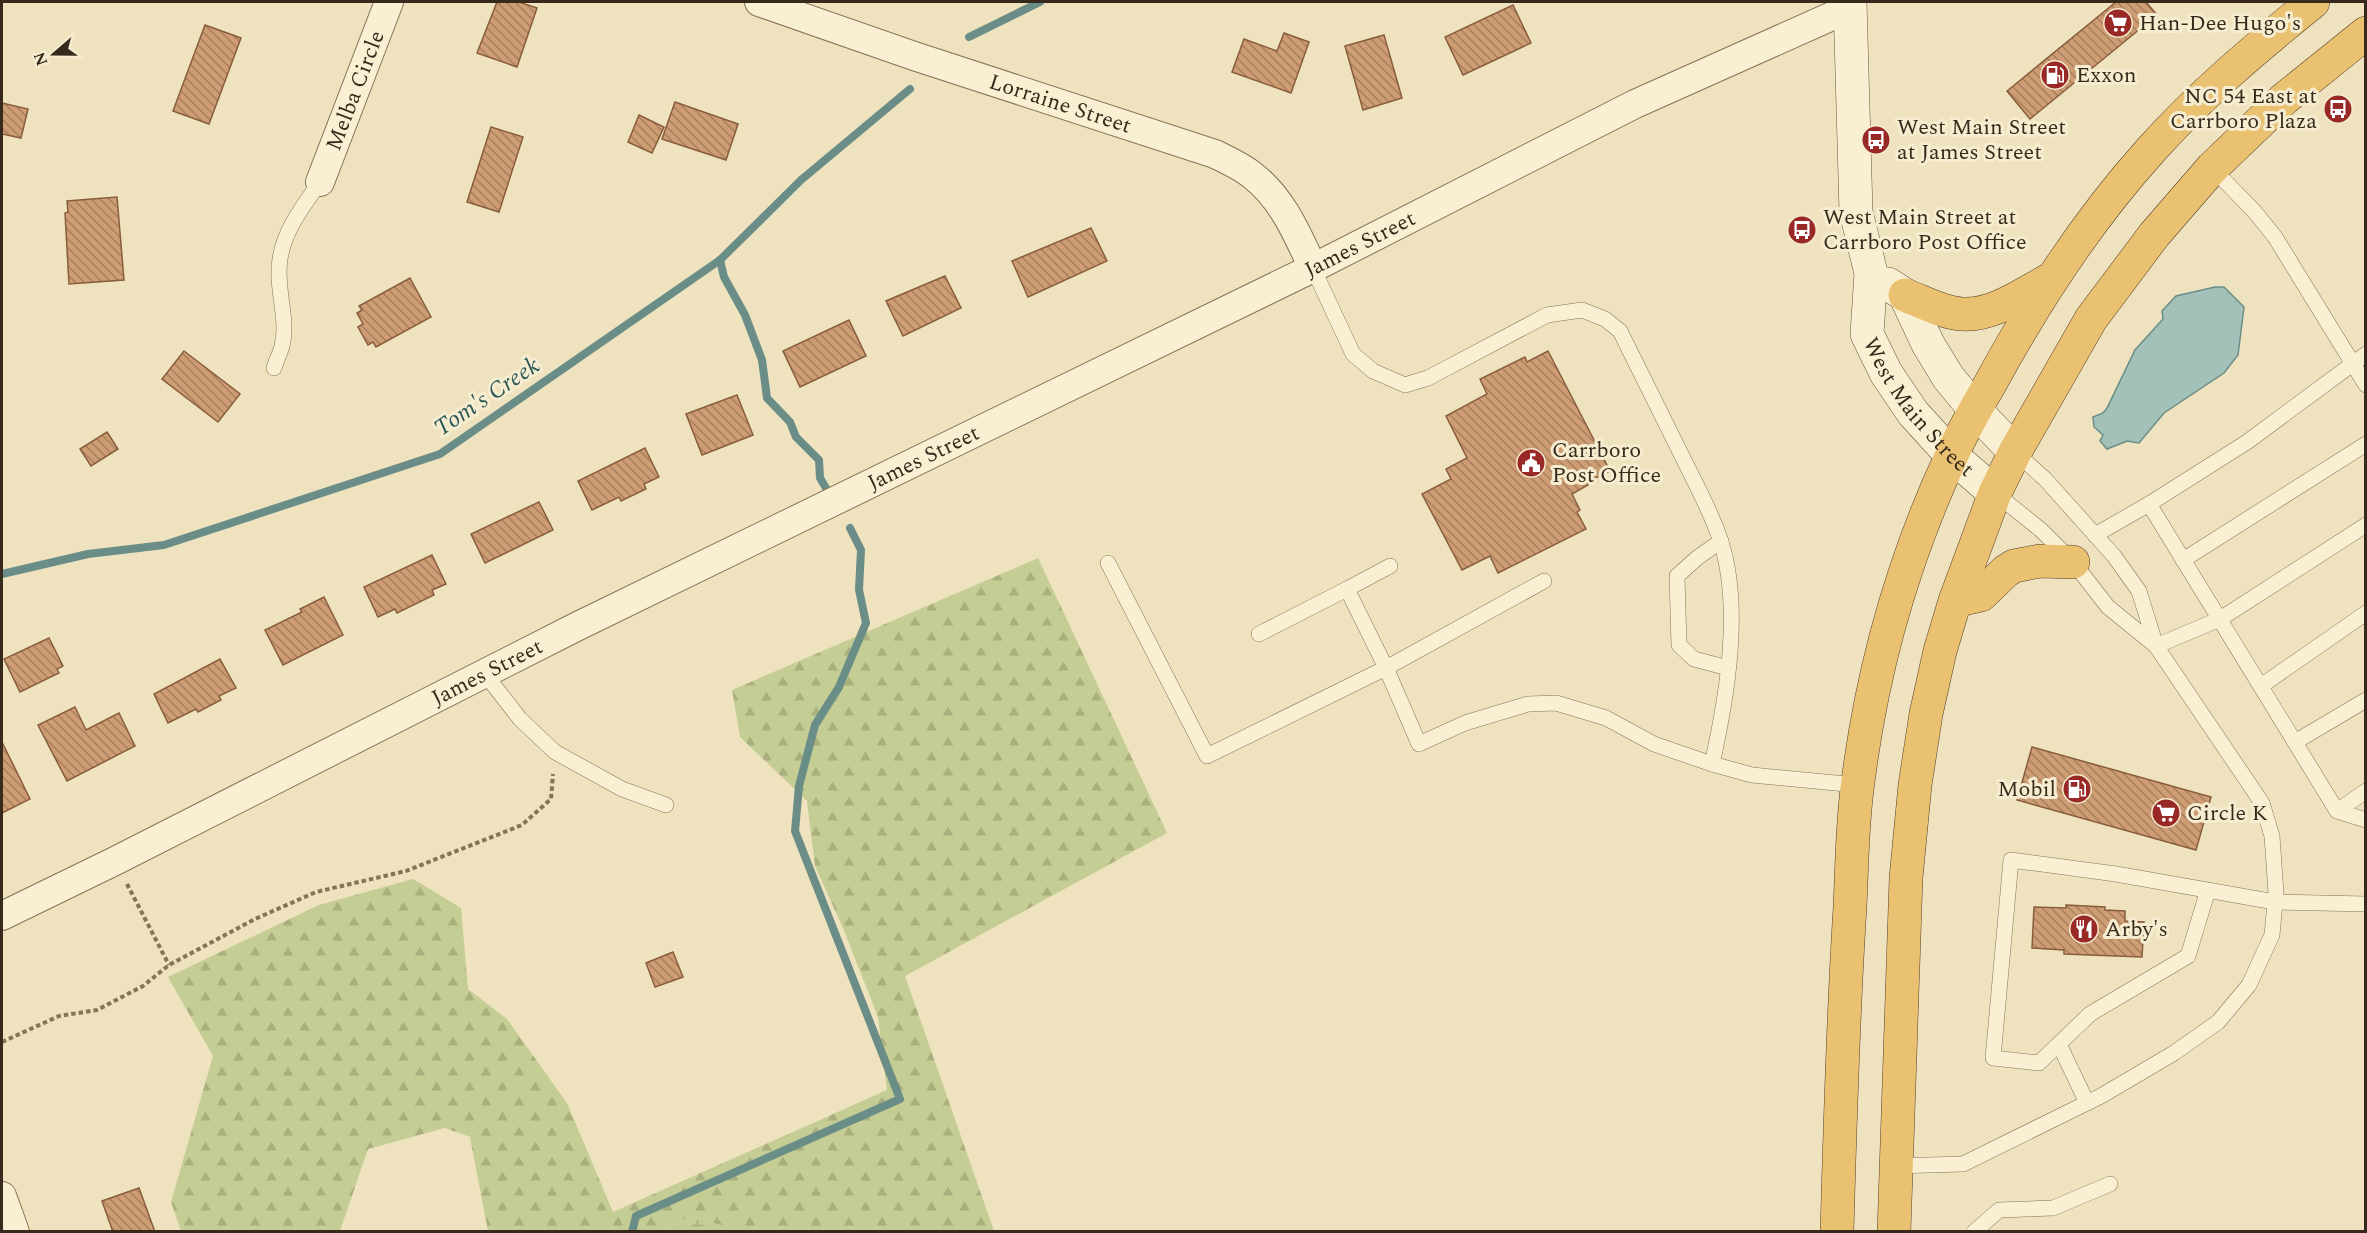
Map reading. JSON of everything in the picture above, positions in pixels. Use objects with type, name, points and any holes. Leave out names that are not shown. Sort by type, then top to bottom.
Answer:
[{"type":"highway","points":[[1837,1232],[1843,1022],[1857,785],[1869,710],[1884,642],[1929,507],[1975,410],[2010,345],[2087,227],[2150,151],[2236,66],[2313,2]]},
{"type":"highway","points":[[1894,1232],[1909,831],[1926,714],[1940,651],[1955,601],[1995,493],[2015,452],[2091,319],[2154,235],[2212,168],[2284,99],[2366,33]]},
{"type":"highway","points":[[1905,295],[1945,311],[1974,314],[2011,300],[2051,279]]},
{"type":"highway","points":[[1955,601],[1981,595],[2014,566],[2040,561],[2073,562]]},
{"type":"main road","name":"West Main Street","points":[[1856,4],[1856,212],[1871,273],[1867,334],[1886,373],[1913,413],[1952,456],[1995,493]]},
{"type":"main road","points":[[1871,273],[1905,295]]},
{"type":"main road","name":"West Main Street","points":[[1905,295],[1928,344],[1948,377],[1975,410],[2015,452]]},
{"type":"street","name":"Melba Circle","points":[[320,182],[389,2]]},
{"type":"street","name":"Lorraine Street","points":[[759,2],[1215,154],[1251,174],[1274,195],[1289,219],[1313,268]]},
{"type":"street","name":"James Street","points":[[2,916],[485,674],[1313,268],[1635,104],[1856,4]]},
{"type":"street","points":[[2,1196],[15,1232]]},
{"type":"lane","points":[[2212,168],[2275,237],[2366,385]]},
{"type":"lane","points":[[274,368],[283,345],[283,315],[279,291],[280,257],[295,217],[320,182]]},
{"type":"lane","points":[[1313,268],[1353,354],[1373,371],[1405,385],[1428,378],[1547,315],[1582,310],[1605,319],[1620,331],[1704,501],[1721,541],[1728,572],[1730,611],[1725,709],[1712,764]]},
{"type":"lane","points":[[2095,535],[2247,442],[2366,354]]},
{"type":"lane","points":[[2183,560],[2366,444]]},
{"type":"lane","points":[[1895,1166],[1963,1164],[2087,1104],[2174,1053],[2218,1022],[2249,985],[2272,935],[2275,902],[2272,836],[2262,803],[2156,646],[2139,591],[2114,556],[2045,479],[2015,452]]},
{"type":"lane","points":[[1995,493],[2041,530],[2073,562],[2108,607],[2156,646]]},
{"type":"lane","points":[[2149,504],[2337,811],[2366,820]]},
{"type":"lane","points":[[2156,646],[2220,619],[2366,525]]},
{"type":"lane","points":[[1721,541],[1677,576],[1679,645],[1694,659],[1728,668]]},
{"type":"lane","points":[[1108,563],[1208,756],[1386,668],[1544,581]]},
{"type":"lane","points":[[1259,633],[1390,566]]},
{"type":"lane","points":[[1347,589],[1386,668],[1419,744],[1465,723],[1527,704],[1556,703],[1606,718],[1654,744],[1752,775],[1857,785]]},
{"type":"lane","points":[[2260,686],[2366,613]]},
{"type":"lane","points":[[485,674],[520,719],[555,752],[622,789],[666,805]]},
{"type":"lane","points":[[2295,742],[2366,700]]},
{"type":"lane","points":[[2337,811],[2366,791]]},
{"type":"lane","points":[[2208,890],[2188,956],[2090,1014],[2039,1063],[1993,1058],[2011,860],[2116,874],[2208,890],[2275,902],[2366,904]]},
{"type":"lane","points":[[2059,1044],[2087,1104]]},
{"type":"lane","points":[[1974,1232],[1999,1210],[2053,1208],[2110,1184]]},
{"type":"path","points":[[2,1042],[59,1016],[97,1010],[143,986],[169,965],[255,919],[316,892],[406,871],[522,825],[551,799],[555,752]]},
{"type":"path","points":[[115,861],[169,965]]},
{"type":"green space","points":[[1038,558],[1167,833],[905,976],[994,1231],[727,1231],[727,1227],[689,1216],[666,1231],[488,1231],[470,1137],[445,1128],[368,1149],[340,1231],[181,1231],[171,1202],[213,1056],[168,977],[319,905],[413,879],[461,908],[468,989],[507,1019],[567,1103],[613,1212],[887,1090],[878,1017],[843,928],[815,866],[807,801],[740,737],[732,690]]},
{"type":"green space","points":[[689,1216],[727,1227],[727,1231],[666,1231]]},
{"type":"water","points":[[2224,287],[2244,307],[2238,355],[2224,373],[2164,413],[2139,443],[2127,441],[2107,449],[2100,441],[2103,435],[2094,427],[2093,417],[2103,413],[2107,408],[2135,350],[2163,319],[2162,311],[2176,296]]},
{"type":"building","points":[[497,2],[519,2],[537,8],[517,67],[477,53]]},
{"type":"building","points":[[2116,2],[2146,2],[2157,15],[2030,119],[2007,91]]},
{"type":"building","points":[[1513,5],[1531,43],[1463,75],[1445,37]]},
{"type":"building","points":[[205,25],[241,38],[209,124],[173,111]]},
{"type":"building","points":[[1284,33],[1309,42],[1291,93],[1232,72],[1244,39],[1277,51]]},
{"type":"building","points":[[1384,35],[1402,98],[1363,110],[1345,46]]},
{"type":"building","points":[[675,102],[738,124],[726,160],[662,139]]},
{"type":"building","points":[[2,103],[28,109],[21,138],[2,134]]},
{"type":"building","points":[[639,115],[664,127],[652,153],[628,142]]},
{"type":"building","points":[[491,127],[523,137],[499,212],[467,202]]},
{"type":"building","points":[[117,197],[124,280],[69,284],[65,213],[68,212],[67,201]]},
{"type":"building","points":[[1091,228],[1107,261],[1028,297],[1012,261]]},
{"type":"building","points":[[945,276],[961,308],[903,336],[886,301]]},
{"type":"building","points":[[410,278],[431,317],[376,347],[373,342],[368,345],[358,327],[363,324],[357,313],[362,310],[359,306]]},
{"type":"building","points":[[849,320],[866,356],[800,387],[783,351]]},
{"type":"building","points":[[184,351],[240,394],[218,422],[162,379]]},
{"type":"building","name":"Carrboro Post Office","points":[[1548,351],[1610,471],[1587,482],[1588,485],[1572,494],[1580,510],[1577,512],[1586,529],[1498,573],[1490,556],[1462,570],[1422,494],[1451,479],[1446,469],[1467,458],[1446,416],[1487,394],[1480,379],[1525,357],[1527,362]]},
{"type":"building","points":[[737,395],[753,435],[702,455],[686,414]]},
{"type":"building","points":[[107,432],[118,449],[91,466],[80,449]]},
{"type":"building","points":[[645,448],[659,477],[644,484],[646,489],[621,501],[619,497],[592,510],[578,481]]},
{"type":"building","points":[[539,502],[553,530],[485,563],[471,534]]},
{"type":"building","points":[[432,555],[446,584],[432,590],[434,595],[397,613],[395,609],[378,617],[364,587]]},
{"type":"building","points":[[324,597],[343,635],[283,665],[265,630],[302,612],[300,609]]},
{"type":"building","points":[[49,638],[63,666],[57,669],[59,673],[20,692],[4,659]]},
{"type":"building","points":[[220,659],[236,688],[219,696],[221,700],[198,712],[196,709],[168,723],[154,694]]},
{"type":"building","points":[[75,707],[86,730],[119,713],[135,746],[67,781],[38,725]]},
{"type":"building","points":[[2,742],[30,799],[2,813]]},
{"type":"building","points":[[2032,747],[2211,797],[2196,850],[2017,800]]},
{"type":"building","name":"Arby's","points":[[2066,905],[2105,907],[2105,910],[2125,911],[2125,921],[2144,922],[2142,957],[2064,954],[2064,950],[2032,948],[2034,907],[2066,908]]},
{"type":"building","points":[[673,952],[683,977],[655,987],[646,963]]},
{"type":"building","points":[[139,1188],[155,1232],[113,1232],[102,1201]]},
{"type":"waterway","name":"Tom's Creek","points":[[969,37],[1040,2]]},
{"type":"waterway","name":"Tom's Creek","points":[[2,574],[88,554],[164,545],[440,454],[720,260],[801,180],[910,89]]},
{"type":"waterway","points":[[720,260],[724,277],[745,315],[762,360],[767,398],[790,422],[796,437],[819,460],[820,478],[826,488]]},
{"type":"waterway","points":[[632,1232],[636,1216],[900,1099],[795,831],[799,786],[815,725],[839,687],[866,623],[859,590],[861,550],[850,528]]},
{"type":"place","name":"Han-Dee Hugo's","points":[[2118,23]]},
{"type":"place","name":"Exxon","points":[[2055,75]]},
{"type":"place","name":"NC 54 East at Carrboro Plaza","points":[[2338,109]]},
{"type":"place","name":"West Main Street at James Street","points":[[1876,140]]},
{"type":"place","name":"West Main Street at Carrboro Post Office","points":[[1802,230]]},
{"type":"place","name":"Carrboro Post Office","points":[[1531,463]]},
{"type":"place","name":"Mobil","points":[[2077,789]]},
{"type":"place","name":"Circle K","points":[[2166,813]]},
{"type":"place","name":"Arby's","points":[[2084,929]]}]
